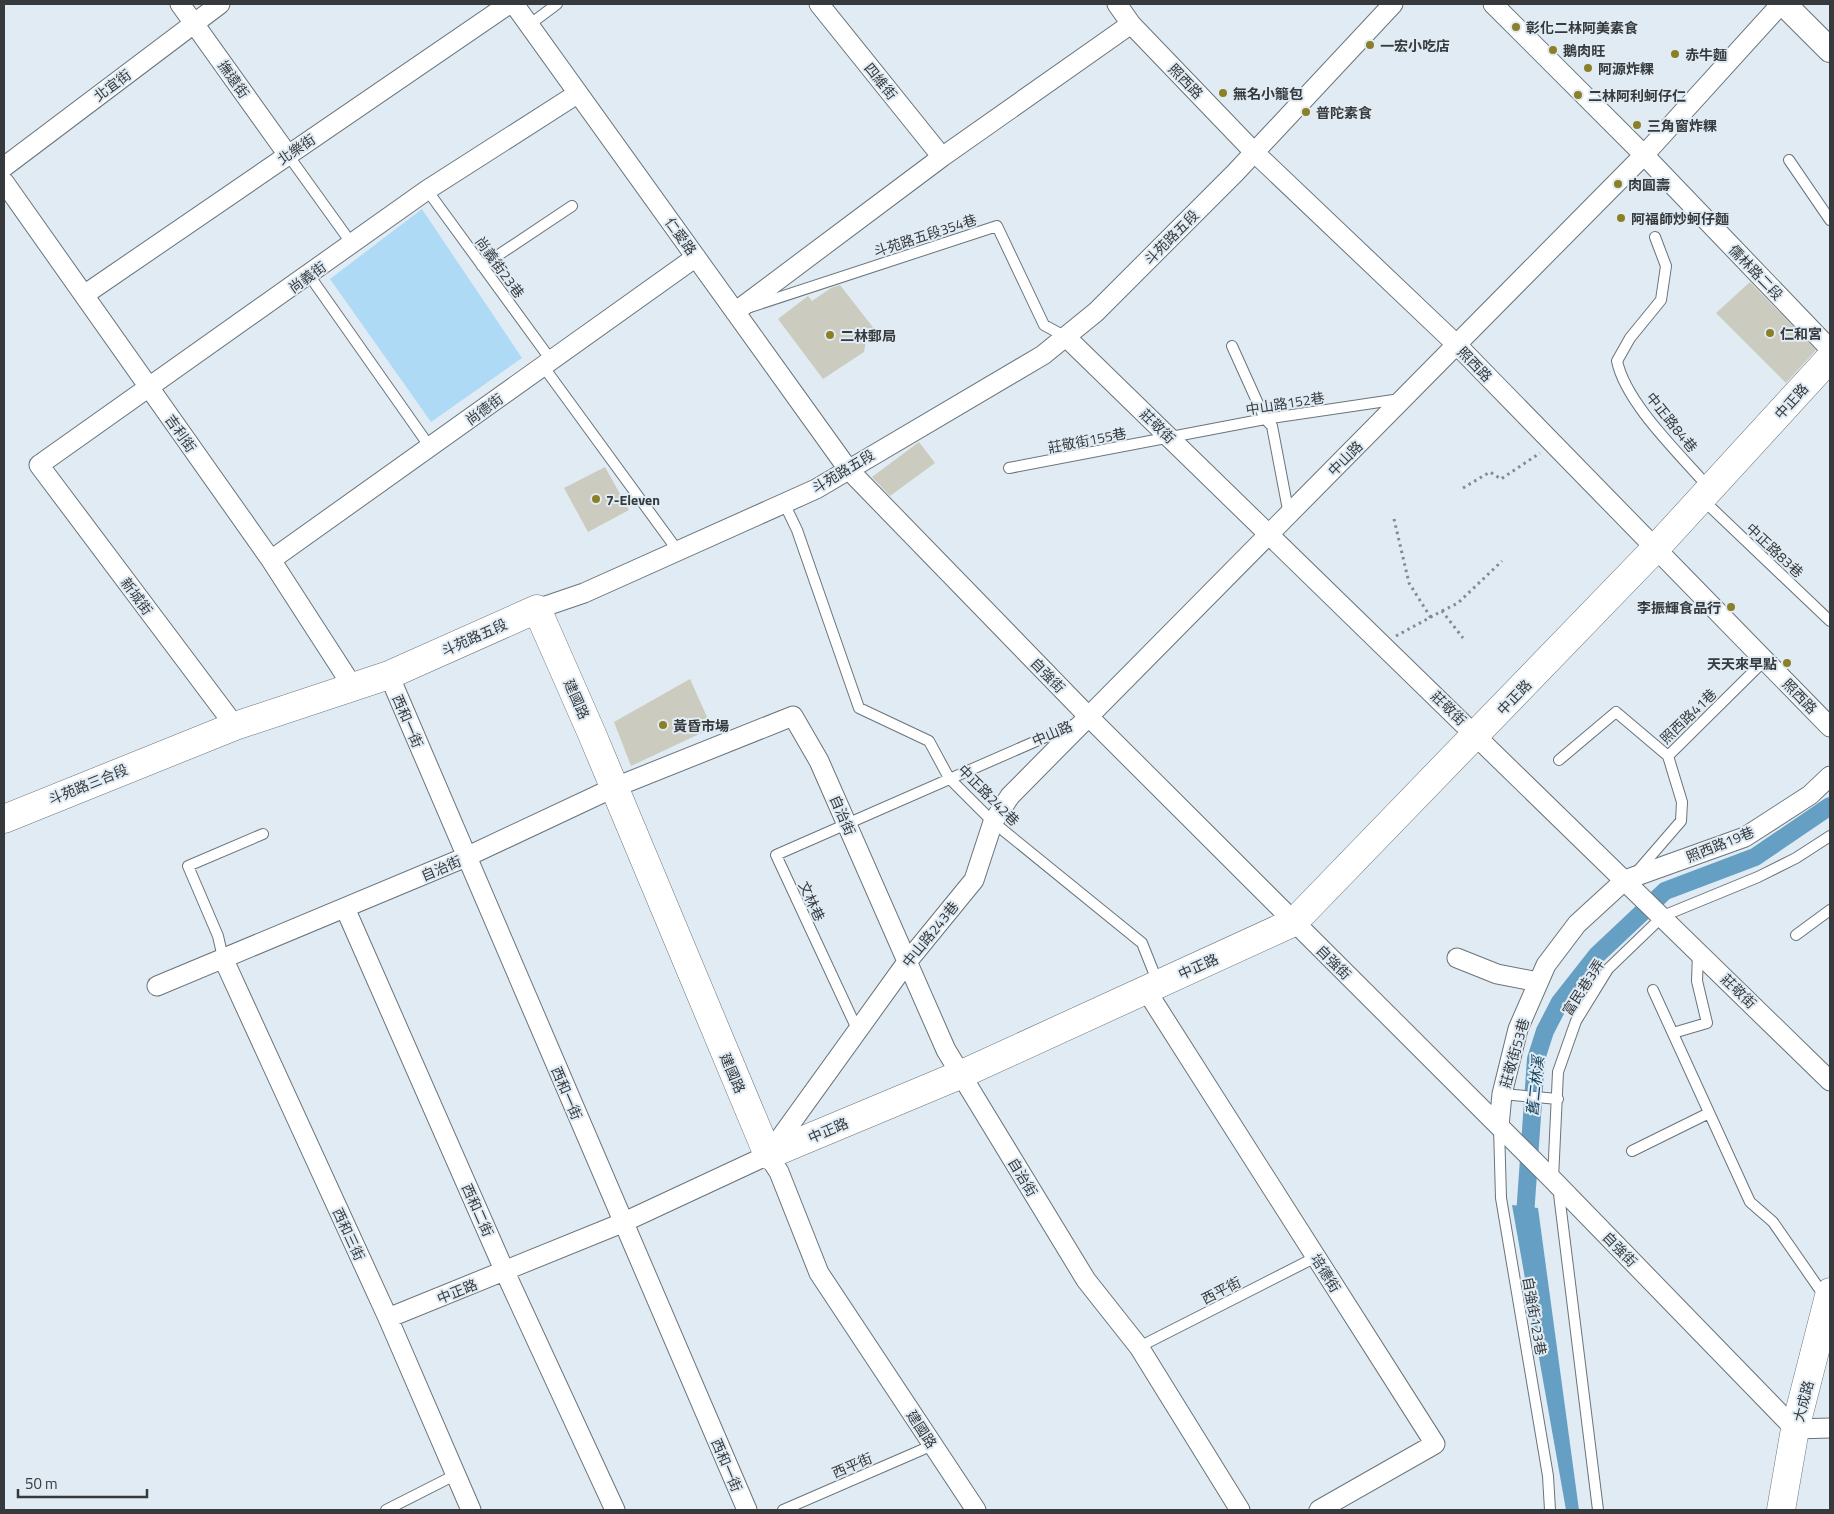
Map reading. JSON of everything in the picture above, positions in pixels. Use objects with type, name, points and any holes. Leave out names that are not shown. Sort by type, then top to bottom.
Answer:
[{"type":"main road","name":"中正路","points":[[768,1155],[962,1074],[1294,922],[1655,549],[1830,358]]},
{"type":"main road","name":"斗苑路五段","points":[[173,750],[235,726],[389,675],[537,610]]},
{"type":"main road","name":"建國路","points":[[537,610],[768,1155]]},
{"type":"main road","name":"斗苑路三合段","points":[[4,819],[173,750]]},
{"type":"main road","name":"大成路","points":[[1781,1510],[1795,1429],[1829,1297]]},
{"type":"street","name":"撫遠街","points":[[180,4],[288,155]]},
{"type":"street","name":"北宜街","points":[[4,167],[220,4]]},
{"type":"street","name":"北樂街","points":[[84,295],[509,4]]},
{"type":"street","name":"仁愛路","points":[[514,4],[848,469]]},
{"type":"street","name":"四維街","points":[[819,4],[942,157]]},
{"type":"street","name":"照西路","points":[[1119,4],[1131,24],[1254,152],[1456,345],[1830,727]]},
{"type":"street","name":"斗苑路五段","points":[[537,610],[584,593],[816,489],[1044,354],[1096,312],[1254,152],[1393,4]]},
{"type":"street","name":"儒林路二段","points":[[1492,4],[1644,156],[1830,349]]},
{"type":"street","points":[[1782,4],[1830,50]]},
{"type":"street","name":"中山路","points":[[1089,717],[1644,156],[1782,4]]},
{"type":"street","points":[[735,312],[942,157],[1131,24]]},
{"type":"street","name":"尚義街","points":[[39,465],[427,190],[577,94]]},
{"type":"street","name":"吉利街","points":[[4,182],[271,560],[353,687]]},
{"type":"street","name":"尚德街","points":[[271,560],[696,257]]},
{"type":"street","name":"莊敬街","points":[[1066,337],[1628,879],[1830,1081]]},
{"type":"street","name":"新城街","points":[[39,465],[235,726]]},
{"type":"street","name":"自強街","points":[[848,469],[1089,717],[1555,1182],[1795,1429]]},
{"type":"street","name":"西和一街","points":[[389,675],[622,1223],[747,1510]]},
{"type":"street","name":"自治街","points":[[156,986],[466,857],[613,788],[793,716],[819,762],[946,1050],[1086,1280],[1140,1347],[1240,1510]]},
{"type":"street","name":"中山路243巷","points":[[768,1155],[907,962],[974,880],[992,822],[1010,796],[1089,717]]},
{"type":"street","name":"照西路19巷","points":[[1628,879],[1745,837],[1810,795],[1830,776]]},
{"type":"street","name":"莊敬街53巷","points":[[1499,1126],[1502,1094],[1518,1029],[1546,965],[1577,924],[1628,879]]},
{"type":"street","name":"西和二街","points":[[345,908],[505,1272],[615,1510]]},
{"type":"street","name":"西和三街","points":[[224,958],[388,1318],[471,1510]]},
{"type":"street","points":[[1457,958],[1497,974],[1538,982]]},
{"type":"street","name":"培德街","points":[[1152,986],[1316,1257],[1435,1444],[1319,1510]]},
{"type":"street","name":"中正路","points":[[388,1318],[622,1223],[768,1155]]},
{"type":"street","name":"建國路","points":[[768,1155],[778,1172],[820,1273],[976,1510]]},
{"type":"street","points":[[1795,1429],[1830,1428]]},
{"type":"lane","points":[[530,25],[558,4]]},
{"type":"lane","points":[[288,155],[352,244]]},
{"type":"lane","points":[[1789,160],[1830,220]]},
{"type":"lane","name":"尚義街23巷","points":[[427,190],[482,266],[547,363],[678,550]]},
{"type":"lane","points":[[482,266],[572,206]]},
{"type":"lane","name":"斗苑路五段354巷","points":[[735,312],[997,226],[1044,325],[1066,337]]},
{"type":"lane","name":"中正路84巷","points":[[1655,237],[1666,266],[1661,300],[1630,338],[1616,361],[1619,373],[1646,415],[1706,494]]},
{"type":"lane","points":[[309,275],[430,447]]},
{"type":"lane","points":[[1232,346],[1265,419],[1272,426],[1289,514]]},
{"type":"lane","name":"中山路152巷","points":[[1171,438],[1265,419],[1404,399]]},
{"type":"lane","name":"莊敬街155巷","points":[[1008,468],[1171,438]]},
{"type":"lane","name":"中正路83巷","points":[[1706,494],[1830,621]]},
{"type":"lane","name":"中正路242巷","points":[[784,503],[797,530],[859,708],[929,741],[950,778],[992,822],[1142,943],[1152,986]]},
{"type":"lane","name":"照西路41巷","points":[[1559,760],[1616,712],[1668,756],[1765,660]]},
{"type":"lane","name":"中山路","points":[[846,823],[1089,717]]},
{"type":"lane","points":[[1628,879],[1682,821],[1682,802],[1668,756]]},
{"type":"lane","name":"文林巷","points":[[846,823],[776,856],[857,1029]]},
{"type":"lane","points":[[224,958],[218,936],[188,866],[263,834]]},
{"type":"lane","points":[[1663,916],[1758,877],[1796,858],[1830,836]]},
{"type":"lane","points":[[1796,935],[1830,910]]},
{"type":"lane","name":"富民巷3弄","points":[[1598,1510],[1555,1182],[1558,1072],[1576,1021],[1608,969],[1663,916]]},
{"type":"lane","points":[[1673,1033],[1707,1022],[1697,981],[1698,950]]},
{"type":"lane","points":[[1653,990],[1750,1202],[1773,1222],[1829,1297]]},
{"type":"lane","points":[[1502,1094],[1558,1099]]},
{"type":"lane","points":[[1632,1151],[1709,1113]]},
{"type":"lane","name":"自強街123巷","points":[[1499,1126],[1501,1198],[1548,1476],[1550,1510]]},
{"type":"lane","name":"西平街","points":[[1140,1347],[1316,1257]]},
{"type":"lane","name":"西平街","points":[[783,1510],[933,1445]]},
{"type":"lane","points":[[386,1510],[457,1474]]},
{"type":"path","points":[[1463,488],[1490,472],[1501,479],[1553,444]]},
{"type":"path","points":[[1394,519],[1409,583],[1431,618]]},
{"type":"path","points":[[1382,643],[1458,603],[1502,561]]},
{"type":"path","points":[[1442,611],[1463,638]]},
{"type":"shaded area","points":[[422,209],[522,358],[431,422],[330,279]]},
{"type":"shaded area","points":[[1512,1205],[1538,1208],[1579,1510],[1566,1510]]},
{"type":"building","name":"仁和宮","points":[[1750,282],[1816,350],[1786,383],[1716,313]]},
{"type":"building","name":"二林郵局","points":[[840,285],[875,330],[866,340],[864,352],[823,379],[778,319],[808,296],[812,301],[831,288]]},
{"type":"building","points":[[919,442],[935,463],[890,496],[872,477]]},
{"type":"building","name":"7-Eleven","points":[[605,467],[629,510],[588,532],[564,488]]},
{"type":"building","name":"黃昏市場","points":[[690,679],[712,728],[631,766],[614,722]]},
{"type":"waterway","name":"舊二林溪","points":[[1528,1230],[1525,1216],[1536,1059],[1545,1031],[1560,1002],[1597,955],[1665,891],[1755,857],[1830,806]]},
{"type":"place","name":"彰化二林阿美素食","points":[[1516,27]]},
{"type":"place","name":"一宏小吃店","points":[[1370,45]]},
{"type":"place","name":"鵝肉旺","points":[[1553,50]]},
{"type":"place","name":"赤牛麵","points":[[1675,54]]},
{"type":"place","name":"阿源炸粿","points":[[1588,68]]},
{"type":"place","name":"無名小籠包","points":[[1223,93]]},
{"type":"place","name":"二林阿利蚵仔仁","points":[[1578,95]]},
{"type":"place","name":"普陀素食","points":[[1306,112]]},
{"type":"place","name":"三角窗炸粿","points":[[1637,125]]},
{"type":"place","name":"肉圓壽","points":[[1618,184]]},
{"type":"place","name":"阿福師炒蚵仔麵","points":[[1621,218]]},
{"type":"place","name":"仁和宮","points":[[1770,333]]},
{"type":"place","name":"二林郵局","points":[[830,335]]},
{"type":"place","name":"7-Eleven","points":[[596,499]]},
{"type":"place","name":"李振輝食品行","points":[[1731,607]]},
{"type":"place","name":"天天來早點","points":[[1787,663]]},
{"type":"place","name":"黃昏市場","points":[[663,725]]}]
